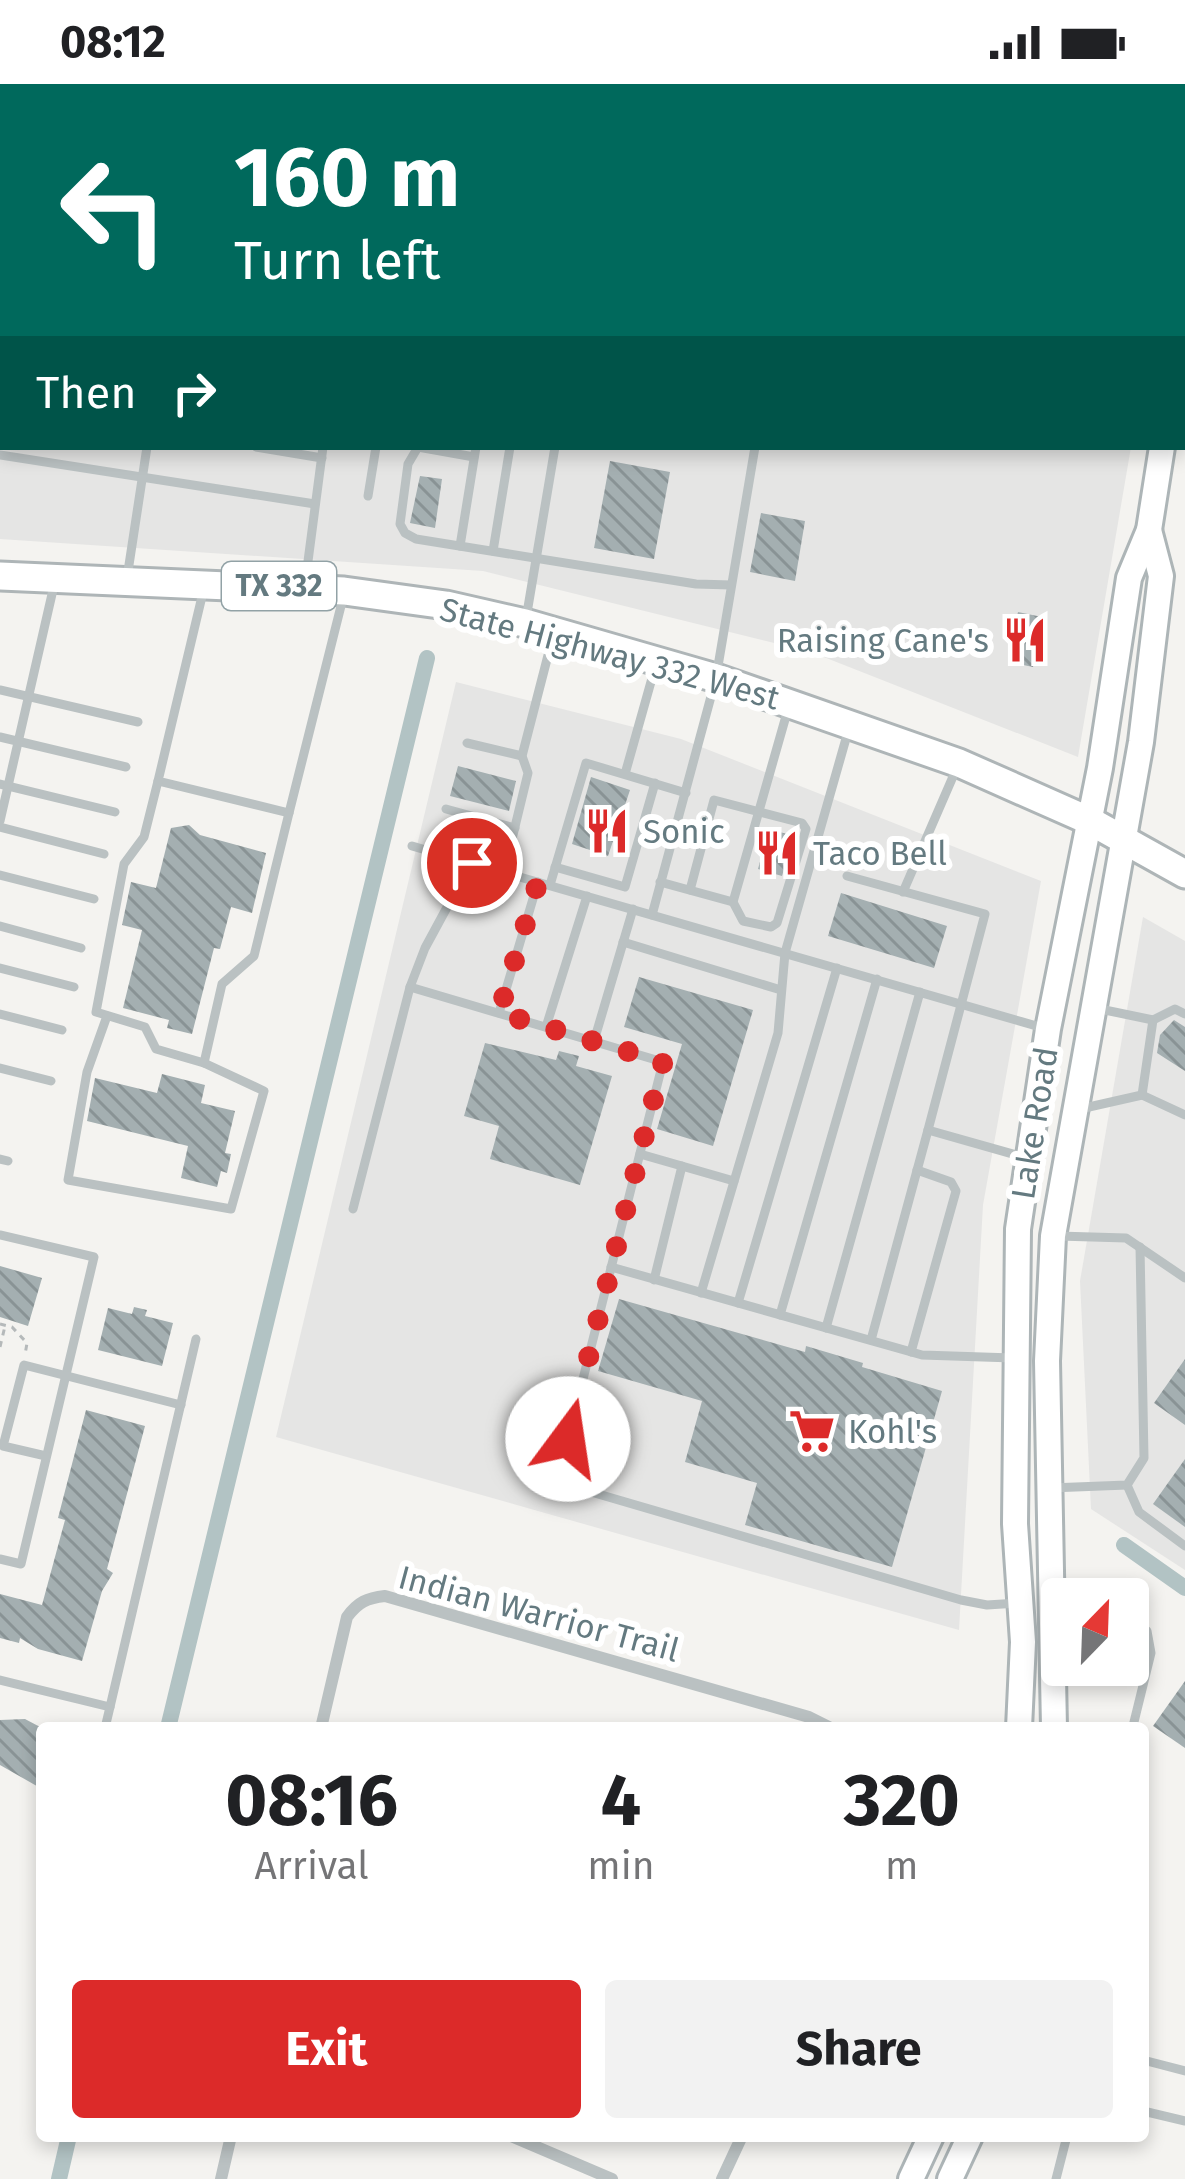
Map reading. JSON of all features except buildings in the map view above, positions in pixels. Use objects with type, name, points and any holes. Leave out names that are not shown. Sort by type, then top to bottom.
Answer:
[{"type":"main road","name":"State Highway 332 West","points":[[0,576],[344,591],[446,605],[525,623],[790,702],[958,764],[1090,821],[1185,874]]},
{"type":"street","name":"Lake Road","points":[[1018,1722],[1023,1642],[1016,1489],[1018,1229],[1048,1029],[1090,821],[1129,578],[1149,530],[1162,450]]},
{"type":"street","name":"Lake Road","points":[[1056,1578],[1047,1360],[1054,1236],[1141,742],[1160,576],[1149,530]]},
{"type":"street","points":[[1048,1029],[1083,1064]]},
{"type":"street","points":[[1037,1102],[1075,1111]]},
{"type":"street","points":[[1027,1158],[1065,1168]]},
{"type":"street","points":[[1018,1229],[1054,1236]]},
{"type":"street","points":[[1017,1358],[1047,1360]]},
{"type":"street","points":[[1016,1489],[1051,1488]]},
{"type":"street","name":"Indian Warrior Trail","points":[[322,1722],[347,1617],[355,1605],[385,1596],[819,1722]]},
{"type":"street","points":[[1018,1603],[1041,1604]]},
{"type":"street","name":"Lake Road","points":[[1054,1722],[1055,1686]]},
{"type":"street","points":[[221,2179],[230,2142]]},
{"type":"street","points":[[526,2142],[612,2179]]},
{"type":"street","points":[[722,2179],[739,2142]]},
{"type":"street","points":[[911,2179],[929,2142]]},
{"type":"street","points":[[950,2179],[967,2142]]},
{"type":"lane","points":[[127,581],[146,450]]},
{"type":"lane","points":[[368,496],[376,450]]},
{"type":"lane","points":[[416,450],[408,464],[400,524],[416,538],[696,584],[731,585]]},
{"type":"lane","points":[[493,551],[510,450]]},
{"type":"lane","points":[[525,623],[554,450]]},
{"type":"lane","points":[[652,915],[716,678],[754,450]]},
{"type":"lane","points":[[304,588],[322,452]]},
{"type":"lane","points":[[460,546],[475,452]]},
{"type":"lane","points":[[0,455],[315,505]]},
{"type":"lane","points":[[56,578],[4,784],[0,824],[104,854]]},
{"type":"lane","points":[[107,1016],[87,1072],[68,1180],[231,1209],[264,1091],[204,1063],[156,1049],[145,1028],[96,1012],[124,864],[144,837],[205,583]]},
{"type":"lane","points":[[204,1063],[222,984],[254,956],[344,591]]},
{"type":"lane","points":[[504,872],[528,773],[522,756],[554,631]]},
{"type":"lane","points":[[625,774],[657,662]]},
{"type":"lane","points":[[0,690],[138,722]]},
{"type":"lane","points":[[691,890],[714,800],[759,812],[802,823],[806,830],[777,923],[771,927],[743,921],[733,902],[759,812],[790,702]]},
{"type":"lane","points":[[701,1293],[778,1033],[784,953],[850,723]]},
{"type":"lane","points":[[0,737],[126,767]]},
{"type":"lane","points":[[467,743],[522,756]]},
{"type":"lane","points":[[499,1013],[544,884],[555,867],[586,763],[686,793]]},
{"type":"lane","points":[[903,892],[958,764]]},
{"type":"lane","points":[[158,781],[289,813]]},
{"type":"lane","points":[[555,867],[625,887],[655,783]]},
{"type":"lane","points":[[4,784],[116,812]]},
{"type":"lane","points":[[446,808],[514,828]]},
{"type":"lane","points":[[412,846],[1048,1029]]},
{"type":"lane","points":[[353,1209],[410,987],[425,948],[472,863]]},
{"type":"lane","points":[[0,875],[94,899]]},
{"type":"lane","points":[[848,877],[985,914],[871,1340]]},
{"type":"lane","points":[[660,882],[733,902]]},
{"type":"lane","points":[[546,1027],[586,896]]},
{"type":"lane","points":[[594,1041],[633,909]]},
{"type":"lane","points":[[0,926],[82,948]]},
{"type":"lane","points":[[623,942],[781,990]]},
{"type":"lane","points":[[0,968],[74,987]]},
{"type":"lane","points":[[738,1304],[837,968]]},
{"type":"lane","points":[[780,1315],[877,980]]},
{"type":"lane","points":[[410,987],[663,1062],[557,1482],[961,1600],[1018,1603]]},
{"type":"lane","points":[[826,1328],[920,992]]},
{"type":"lane","points":[[1093,1008],[1153,1020],[1175,1009],[1185,1014]]},
{"type":"lane","points":[[0,1014],[62,1030]]},
{"type":"lane","points":[[1142,1096],[1153,1020]]},
{"type":"lane","points":[[0,1068],[51,1081]]},
{"type":"lane","points":[[1075,1111],[1142,1096],[1185,1115]]},
{"type":"lane","points":[[928,1130],[1027,1158]]},
{"type":"lane","points":[[640,1154],[734,1181]]},
{"type":"lane","points":[[654,1280],[682,1166]]},
{"type":"lane","points":[[911,1352],[956,1190],[951,1182],[917,1170]]},
{"type":"lane","points":[[0,1234],[94,1257],[20,1564],[0,1559]]},
{"type":"lane","points":[[1054,1236],[1126,1238],[1185,1277]]},
{"type":"lane","points":[[1126,1485],[1144,1458],[1140,1247]]},
{"type":"lane","points":[[1174,1270],[1185,1255]]},
{"type":"lane","points":[[611,1267],[911,1352],[950,1358],[1017,1358]]},
{"type":"lane","points":[[106,1722],[196,1339]]},
{"type":"lane","points":[[46,1456],[3,1446],[24,1365],[181,1405]]},
{"type":"lane","points":[[1051,1488],[1126,1485]]},
{"type":"lane","points":[[1126,1485],[1139,1512],[1185,1546]]},
{"type":"lane","points":[[0,1680],[110,1707]]},
{"type":"lane","points":[[1134,1722],[1142,1686]]},
{"type":"lane","points":[[1149,2062],[1185,2071]]},
{"type":"lane","points":[[1149,2112],[1185,2121]]},
{"type":"lane","points":[[1056,2179],[1065,2142]]},
{"type":"path","points":[[0,1347],[3,1325],[12,1327],[27,1343],[24,1365]]},
{"type":"shaded area","points":[[0,450],[1130,450],[1078,757],[811,652],[483,571],[0,539]]},
{"type":"shaded area","points":[[456,682],[681,739],[1041,881],[983,1205],[959,1630],[276,1437]]},
{"type":"shaded area","points":[[1143,917],[1185,941],[1185,1570],[1091,1509],[1080,1281]]},
{"type":"waterway","points":[[169,1722],[427,658]]},
{"type":"waterway","points":[[1124,1545],[1185,1588]]},
{"type":"waterway","points":[[59,2179],[68,2142]]},
{"type":"place","name":"Raising Cane's","points":[[1025,640]]},
{"type":"place","name":"Sonic","points":[[607,831]]},
{"type":"place","name":"Taco Bell","points":[[777,853]]},
{"type":"place","name":"Kohl's","points":[[812,1431]]},
{"type":"route","points":[[472,863],[538,882],[499,1013],[663,1062],[568,1439]]}]
